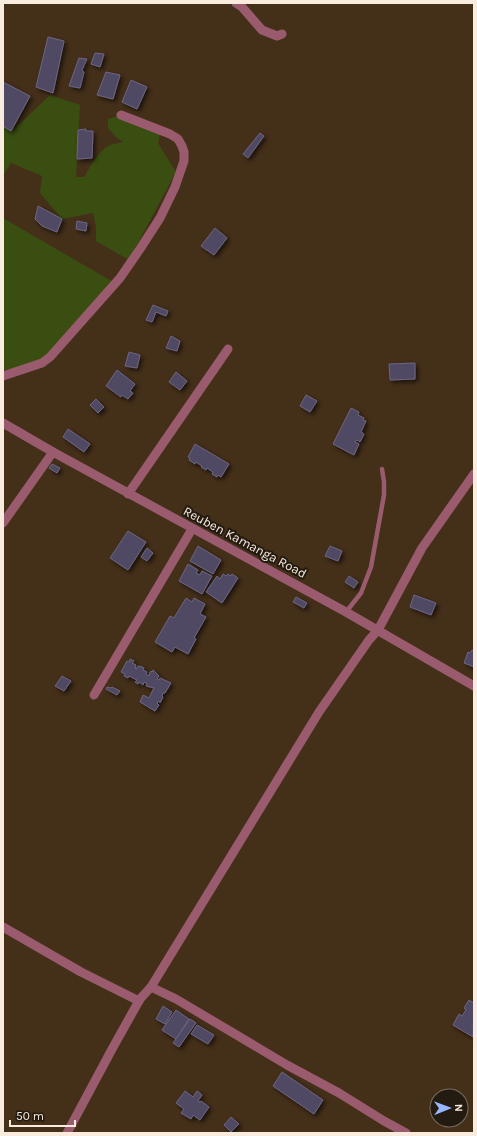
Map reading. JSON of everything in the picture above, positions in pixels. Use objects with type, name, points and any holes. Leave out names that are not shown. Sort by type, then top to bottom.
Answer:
[{"type":"street","points":[[236,3],[242,7],[262,30],[277,36],[282,34]]},
{"type":"street","points":[[3,376],[42,363],[50,357],[120,278],[160,218],[175,187],[184,161],[184,152],[178,139],[170,134],[121,116]]},
{"type":"street","points":[[128,494],[228,349]]},
{"type":"street","name":"Reuben Kamanga Road","points":[[3,422],[128,494],[346,612],[474,686]]},
{"type":"street","points":[[3,523],[53,452]]},
{"type":"street","points":[[67,1133],[139,1001],[151,987],[319,712],[369,640],[378,630],[422,548],[474,474]]},
{"type":"street","points":[[94,695],[192,529]]},
{"type":"street","points":[[3,927],[81,972],[139,1001]]},
{"type":"street","points":[[151,987],[176,999],[286,1065],[339,1093],[406,1133]]},
{"type":"lane","points":[[346,612],[361,592],[371,567],[384,495],[382,468]]},
{"type":"green space","points":[[50,95],[80,105],[76,177],[84,177],[95,159],[106,147],[123,142],[108,128],[108,119],[121,115],[160,134],[158,143],[176,172],[129,260],[96,241],[96,227],[93,213],[62,219],[40,193],[42,176],[11,163],[3,176],[3,126],[11,131]]},
{"type":"green space","points":[[3,218],[115,283],[42,360],[16,369],[3,370]]},
{"type":"building","points":[[48,37],[64,41],[53,93],[36,87]]},
{"type":"building","points":[[95,53],[104,54],[100,67],[91,64]]},
{"type":"building","points":[[79,58],[87,59],[82,70],[84,72],[80,88],[69,86]]},
{"type":"building","points":[[106,72],[120,75],[113,99],[97,95]]},
{"type":"building","points":[[131,80],[147,87],[137,109],[122,102]]},
{"type":"building","points":[[3,82],[30,96],[11,131],[3,126]]},
{"type":"building","points":[[86,129],[86,131],[93,131],[92,158],[77,159],[78,130]]},
{"type":"building","points":[[260,133],[264,136],[248,158],[243,154]]},
{"type":"building","points":[[38,206],[62,219],[57,232],[42,226],[35,219]]},
{"type":"building","points":[[77,221],[87,223],[86,231],[76,229]]},
{"type":"building","points":[[215,228],[227,238],[214,255],[201,246]]},
{"type":"building","points":[[153,305],[168,311],[166,316],[156,312],[152,322],[146,320]]},
{"type":"building","points":[[171,336],[180,341],[177,351],[166,348]]},
{"type":"building","points":[[129,352],[140,355],[137,368],[125,366]]},
{"type":"building","points":[[415,363],[415,379],[390,380],[389,364]]},
{"type":"building","points":[[117,370],[135,384],[130,391],[133,393],[128,399],[122,395],[121,397],[106,386]]},
{"type":"building","points":[[176,372],[187,381],[180,390],[169,382]]},
{"type":"building","points":[[306,395],[317,401],[310,412],[300,406]]},
{"type":"building","points":[[96,399],[104,407],[98,413],[90,405]]},
{"type":"building","points":[[351,408],[359,412],[358,415],[366,421],[361,432],[364,434],[360,442],[357,440],[355,442],[359,444],[354,455],[333,444]]},
{"type":"building","points":[[68,429],[90,444],[84,452],[63,437]]},
{"type":"building","points":[[195,444],[229,464],[221,477],[218,475],[217,477],[207,468],[206,470],[196,462],[195,464],[189,460],[190,458],[188,457]]},
{"type":"building","points":[[52,464],[60,468],[57,473],[49,468]]},
{"type":"building","points":[[128,531],[146,542],[128,570],[110,558]]},
{"type":"building","points":[[198,546],[221,560],[213,574],[190,561]]},
{"type":"building","points":[[330,546],[342,551],[338,561],[325,556]]},
{"type":"building","points":[[147,548],[153,553],[147,561],[141,557]]},
{"type":"building","points":[[188,564],[198,570],[196,573],[200,575],[202,571],[212,576],[202,594],[179,581]]},
{"type":"building","points":[[223,574],[226,576],[228,574],[231,576],[232,574],[238,578],[222,603],[206,592],[217,576],[220,579]]},
{"type":"building","points":[[349,576],[358,582],[354,588],[345,582]]},
{"type":"building","points":[[414,595],[436,603],[431,615],[410,607]]},
{"type":"building","points":[[296,597],[307,603],[304,608],[293,602]]},
{"type":"building","points":[[186,598],[192,602],[194,598],[205,604],[200,614],[206,617],[194,638],[196,639],[188,654],[175,647],[172,652],[155,642],[170,616],[174,618]]},
{"type":"building","points":[[472,650],[474,651],[474,667],[464,663],[468,652],[470,653]]},
{"type":"building","points":[[130,659],[134,661],[132,663],[136,665],[136,669],[138,666],[144,668],[143,670],[147,672],[146,674],[148,676],[153,670],[159,676],[157,679],[159,680],[160,678],[171,683],[165,693],[163,693],[160,703],[158,701],[157,703],[159,705],[155,711],[140,702],[143,695],[149,698],[154,688],[146,686],[147,684],[144,682],[143,685],[139,682],[138,684],[135,682],[137,680],[129,676],[128,678],[124,676],[125,674],[121,672],[127,661],[129,662]]},
{"type":"building","points":[[62,676],[71,681],[64,691],[55,686]]},
{"type":"building","points":[[107,687],[112,687],[120,691],[117,695],[106,689]]},
{"type":"building","points":[[469,1000],[474,1003],[473,1037],[453,1025],[459,1014],[462,1016],[466,1010],[464,1008]]},
{"type":"building","points":[[163,1006],[172,1012],[165,1024],[156,1019]]},
{"type":"building","points":[[176,1010],[189,1019],[176,1039],[162,1030]]},
{"type":"building","points":[[190,1019],[196,1023],[179,1047],[173,1043]]},
{"type":"building","points":[[197,1025],[214,1035],[208,1044],[191,1034]]},
{"type":"building","points":[[282,1072],[323,1100],[314,1114],[273,1086]]},
{"type":"building","points":[[185,1091],[193,1097],[197,1091],[202,1095],[198,1101],[201,1101],[209,1107],[200,1120],[193,1115],[191,1119],[181,1113],[184,1109],[176,1103]]},
{"type":"building","points":[[231,1117],[239,1124],[231,1132],[224,1125]]}]
